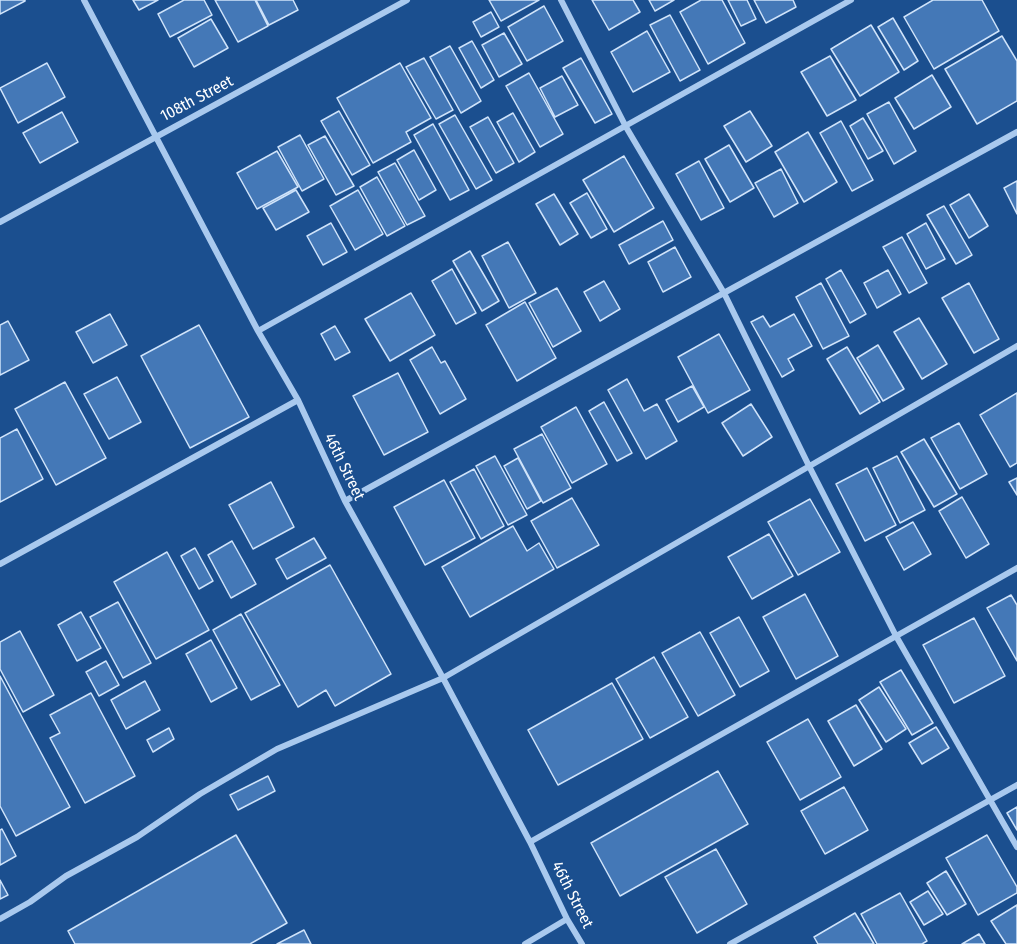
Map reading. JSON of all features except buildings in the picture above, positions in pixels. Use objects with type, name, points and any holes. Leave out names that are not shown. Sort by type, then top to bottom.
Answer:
[{"type":"street","name":"46th Street","points":[[84,0],[258,331],[297,400],[345,501],[443,678],[582,944]]},
{"type":"street","name":"108th Street","points":[[0,222],[407,0]]},
{"type":"street","points":[[561,0],[626,127],[724,293],[896,636],[1017,847]]},
{"type":"street","points":[[258,331],[851,0]]},
{"type":"street","points":[[345,501],[1017,132]]},
{"type":"street","points":[[0,919],[30,902],[66,876],[137,837],[200,794],[277,749],[443,678],[1017,346]]},
{"type":"street","points":[[0,564],[297,400]]},
{"type":"street","points":[[530,842],[1017,568]]},
{"type":"street","points":[[730,944],[1017,785]]},
{"type":"street","points":[[525,944],[567,919]]}]
